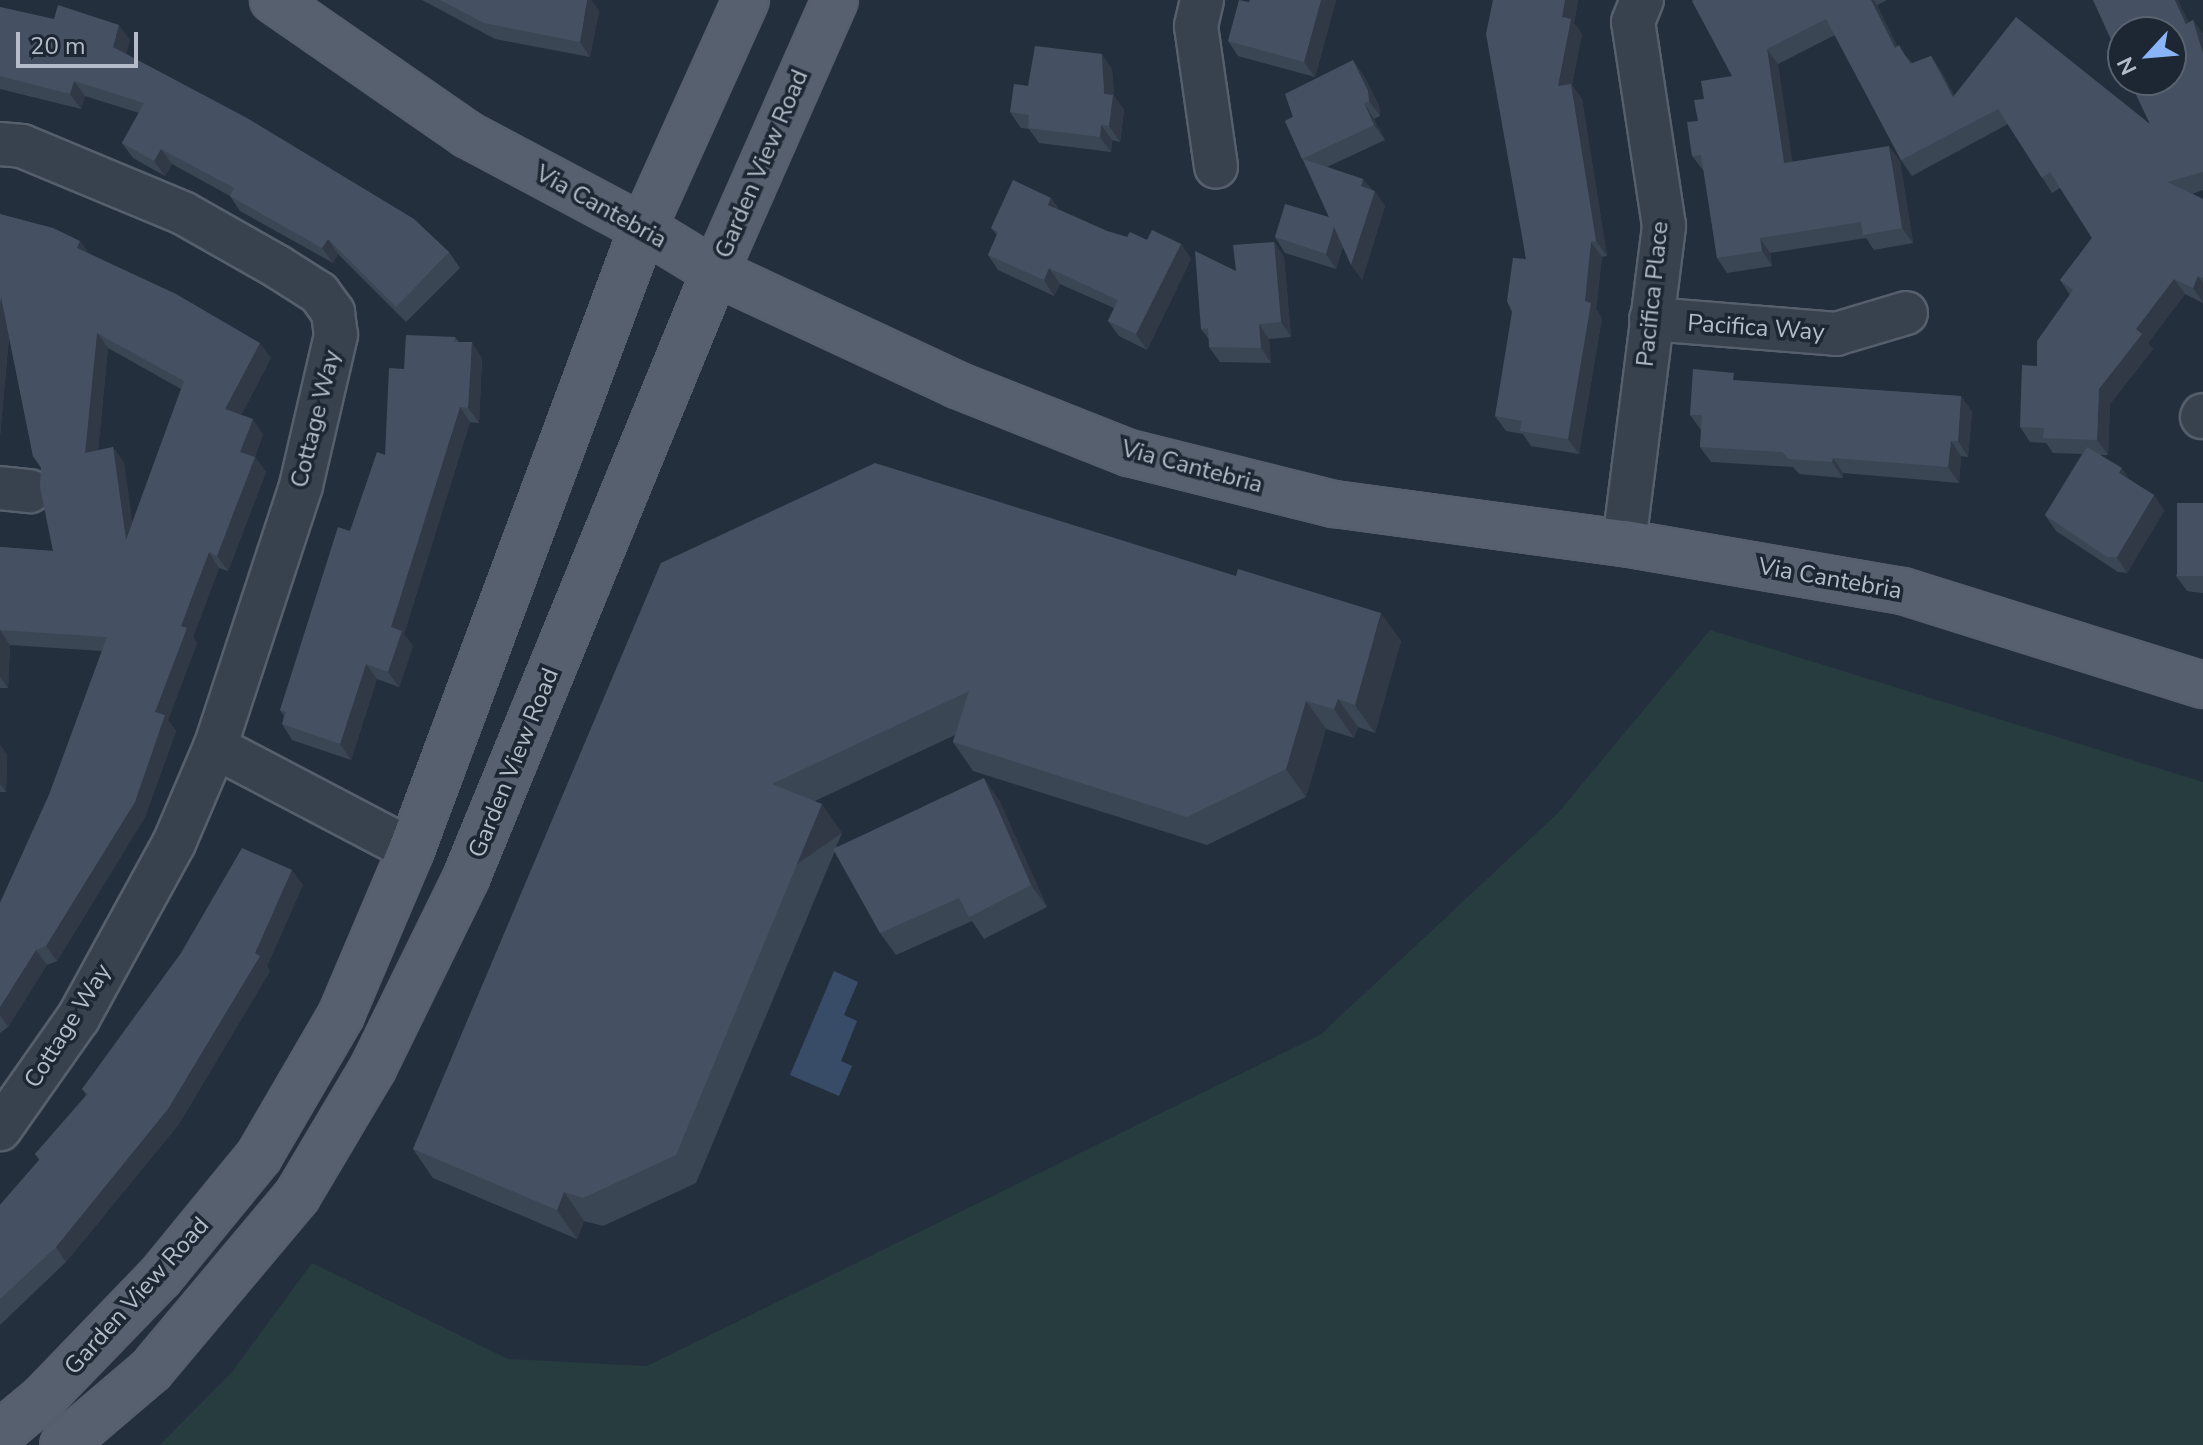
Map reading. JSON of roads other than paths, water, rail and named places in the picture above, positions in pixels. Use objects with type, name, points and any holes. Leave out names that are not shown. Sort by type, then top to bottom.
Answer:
[{"type":"main road","name":"Via Cantebria","points":[[273,0],[468,135],[643,228],[715,272],[957,385],[1129,453],[1334,504],[1624,543],[1903,591],[2203,685]]},
{"type":"main road","name":"Garden View Road","points":[[0,1434],[43,1398],[160,1277],[259,1156],[341,1015],[411,850],[643,228],[746,0]]},
{"type":"main road","name":"Garden View Road","points":[[63,1445],[151,1370],[297,1196],[373,1068],[466,878],[715,272],[835,0]]},
{"type":"street","points":[[1202,0],[1196,26],[1216,167]]},
{"type":"street","name":"Pacifica Place","points":[[1624,543],[1664,226],[1633,22],[1642,0]]},
{"type":"street","name":"Cottage Way","points":[[0,144],[22,146],[183,213],[319,293],[333,312],[336,335],[301,486],[215,747],[174,843],[78,1018],[0,1129]]},
{"type":"street","name":"Pacifica Way","points":[[1651,319],[1836,334],[1906,313]]},
{"type":"street","points":[[215,747],[411,850]]},
{"type":"water","points":[[834,971],[858,982],[844,1015],[857,1021],[841,1061],[852,1066],[839,1096],[790,1075]]}]
